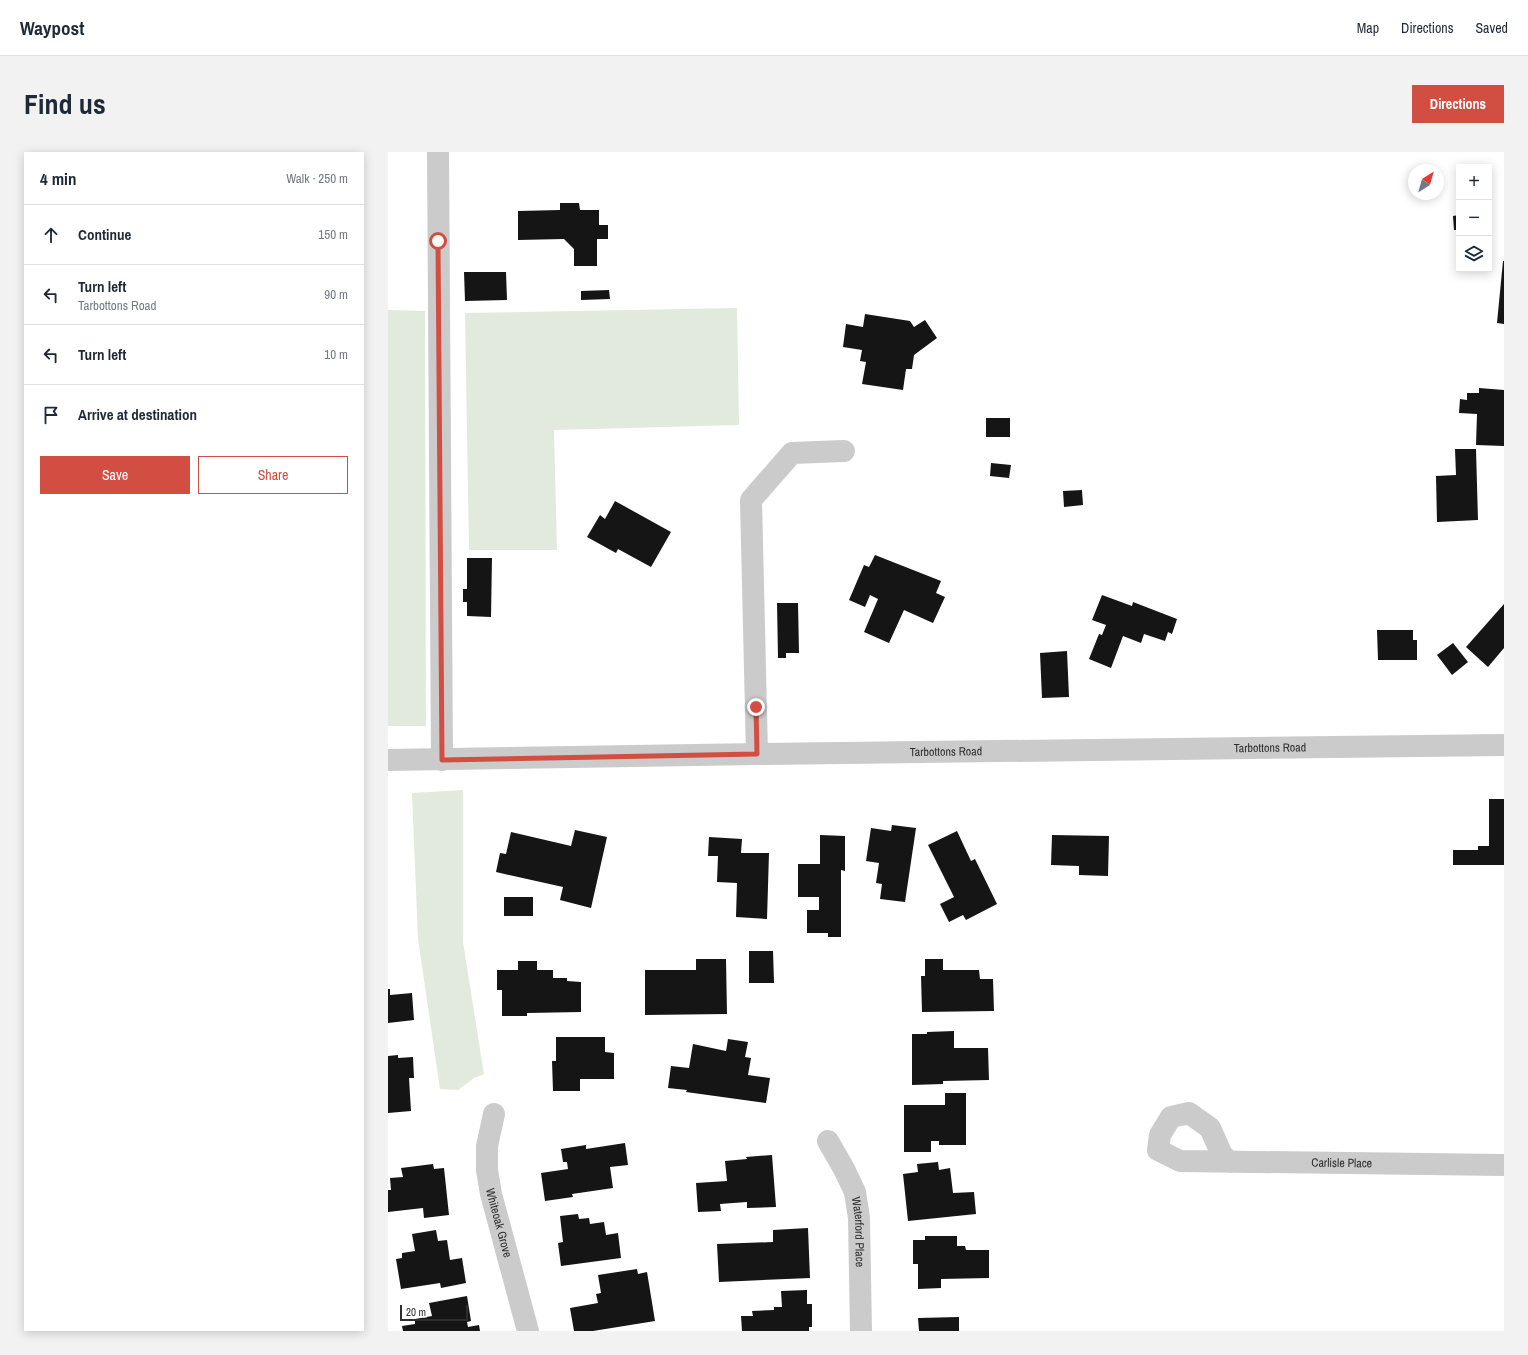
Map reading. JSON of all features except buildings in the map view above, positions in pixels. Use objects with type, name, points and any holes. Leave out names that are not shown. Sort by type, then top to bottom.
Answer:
[{"type":"street","points":[[438,152],[442,760]]},
{"type":"street","points":[[757,754],[751,500],[792,453],[844,451]]},
{"type":"street","name":"Tarbottons Road","points":[[388,760],[1504,745]]},
{"type":"street","name":"Carlisle Place","points":[[1230,1162],[1222,1155],[1210,1128],[1189,1113],[1171,1117],[1160,1135],[1158,1150],[1180,1161],[1230,1162],[1504,1165]]},
{"type":"street","name":"Whiteoak Grove","points":[[494,1114],[487,1146],[487,1170],[491,1194],[528,1331]]},
{"type":"street","name":"Waterford Place","points":[[828,1141],[855,1192],[859,1218],[862,1331]]},
{"type":"shaded area","points":[[737,308],[739,425],[554,430],[557,550],[469,550],[465,313]]},
{"type":"shaded area","points":[[388,310],[425,311],[426,726],[388,726]]},
{"type":"shaded area","points":[[463,790],[463,942],[484,1074],[474,1078],[458,1090],[440,1089],[418,939],[412,793]]},
{"type":"route","points":[[438,241],[442,760],[757,754],[756,707]]}]
